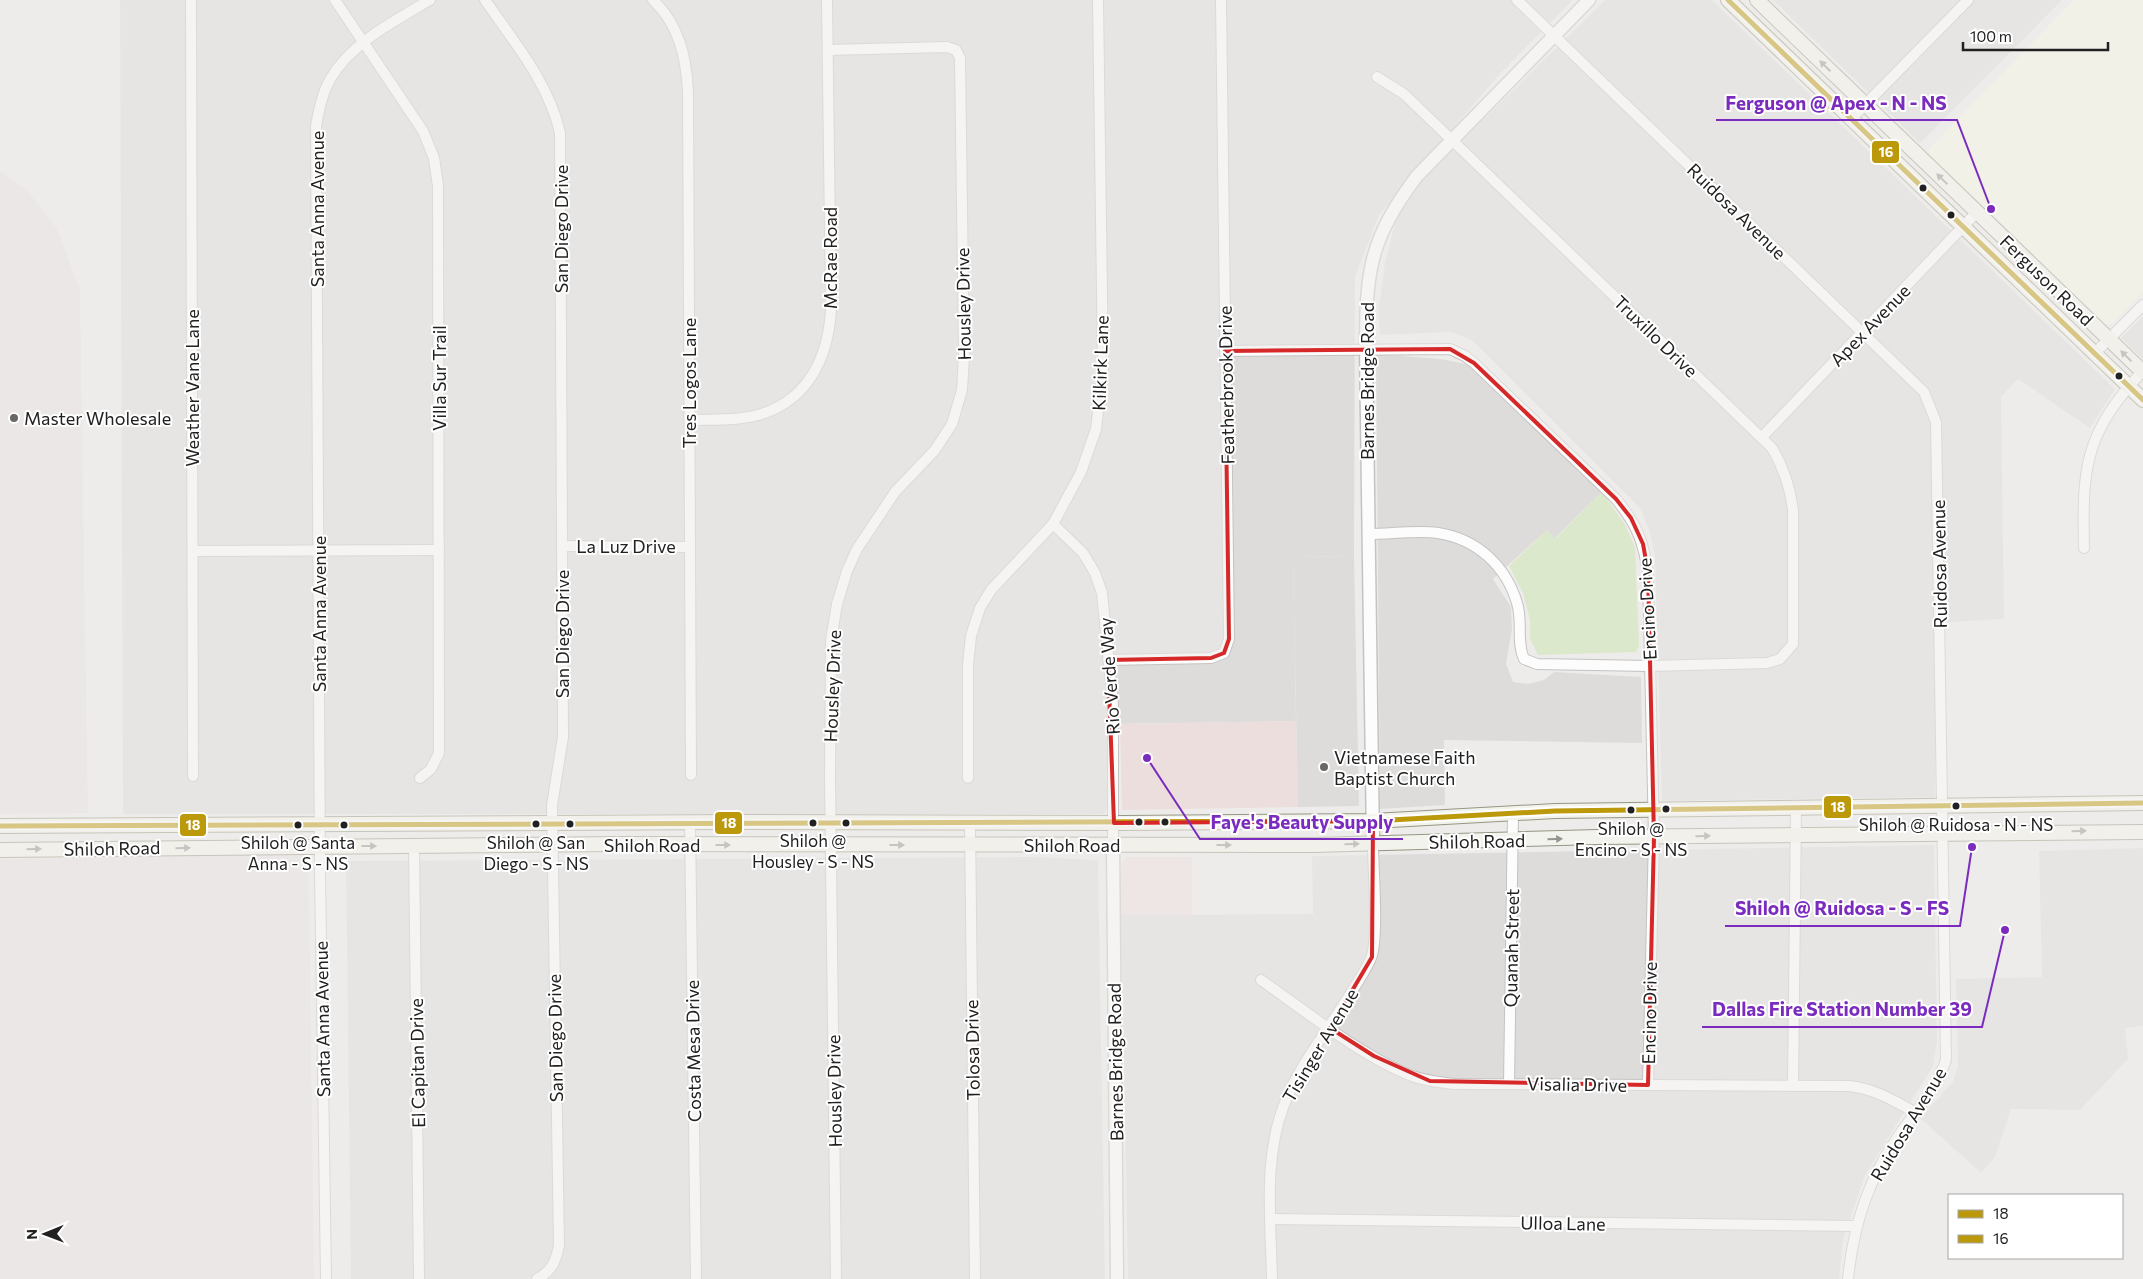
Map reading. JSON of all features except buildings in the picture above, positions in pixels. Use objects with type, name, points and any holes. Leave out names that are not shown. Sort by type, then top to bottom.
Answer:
[{"type":"main road","name":"Ferguson Road","points":[[1728,0],[2143,400]]},
{"type":"main road","name":"Ferguson Road","points":[[1757,0],[2143,372]]},
{"type":"main road","name":"Shiloh Road","points":[[0,826],[830,821],[1114,823],[1373,821],[1513,813],[2143,803]]},
{"type":"main road","name":"Shiloh Road","points":[[0,850],[690,844],[1373,844],[1654,837],[2143,832]]},
{"type":"street","name":"Weather Vane Lane","points":[[191,0],[193,776]]},
{"type":"street","name":"Villa Sur Trail","points":[[335,0],[423,131],[434,158],[437,177],[439,753],[431,769],[420,778]]},
{"type":"street","name":"Santa Anna Avenue","points":[[326,1279],[320,846],[316,126],[321,103],[330,79],[343,61],[363,44],[430,0]]},
{"type":"street","name":"San Diego Drive","points":[[485,0],[544,86],[555,112],[560,133],[563,737],[554,785],[552,823],[558,1245],[556,1260],[547,1274],[537,1279]]},
{"type":"street","name":"Tres Logos Lane","points":[[653,0],[671,22],[680,41],[686,62],[692,775]]},
{"type":"street","name":"McRae Road","points":[[690,420],[732,419],[758,415],[776,407],[792,397],[807,383],[818,368],[825,352],[830,331],[831,310],[827,0]]},
{"type":"street","name":"Kilkirk Lane","points":[[968,778],[968,665],[971,636],[977,618],[991,590],[1034,547],[1053,524],[1081,472],[1090,451],[1096,428],[1103,367],[1098,0]]},
{"type":"street","name":"Featherbrook Drive","points":[[1108,660],[1211,658],[1224,653],[1229,639],[1221,0]]},
{"type":"street","name":"Ruidosa Avenue","points":[[1517,0],[1924,392],[1936,422],[1946,1060],[1941,1076],[1881,1166],[1855,1226],[1848,1279]]},
{"type":"street","name":"Barnes Bridge Road","points":[[1373,844],[1366,349],[1366,294],[1369,270],[1375,248],[1397,204],[1417,176],[1553,34],[1589,0]]},
{"type":"street","points":[[1852,118],[1968,0]]},
{"type":"street","name":"Housley Drive","points":[[828,50],[947,47],[956,50],[960,58],[964,356],[962,390],[952,424],[935,450],[895,492],[870,528],[847,571],[837,604],[831,640],[830,821],[836,1279]]},
{"type":"street","name":"Truxillo Drive","points":[[1377,76],[1404,94],[1762,437],[1782,465],[1790,489],[1793,510],[1793,644],[1780,660],[1650,666]]},
{"type":"street","name":"Apex Avenue","points":[[1762,437],[1977,212]]},
{"type":"street","points":[[2095,353],[2143,305]]},
{"type":"street","name":"Encino Drive","points":[[1225,351],[1438,348],[1465,356],[1616,499],[1631,518],[1643,544],[1648,572],[1654,837],[1648,1085]]},
{"type":"street","points":[[2084,548],[2083,493],[2088,457],[2103,421],[2129,386],[2143,372]]},
{"type":"street","name":"Rio Verde Way","points":[[1053,524],[1083,553],[1095,572],[1102,593],[1113,704],[1113,845]]},
{"type":"street","points":[[1369,534],[1437,533],[1468,541],[1486,553],[1500,569],[1517,604],[1521,624],[1519,648],[1524,660],[1537,664],[1650,666]]},
{"type":"street","name":"La Luz Drive","points":[[562,546],[690,547]]},
{"type":"street","points":[[193,551],[439,550]]},
{"type":"street","points":[[1793,1086],[1794,835],[1796,809]]},
{"type":"street","name":"Quanah Street","points":[[1509,1084],[1513,813]]},
{"type":"street","name":"Costa Mesa Drive","points":[[690,822],[696,1279]]},
{"type":"street","name":"Tolosa Drive","points":[[970,822],[975,1279]]},
{"type":"street","name":"Tisinger Avenue","points":[[1272,1279],[1271,1169],[1274,1140],[1283,1106],[1297,1078],[1330,1028],[1372,957],[1374,939],[1373,844]]},
{"type":"street","name":"Barnes Bridge Road","points":[[1113,845],[1117,1279]]},
{"type":"street","name":"El Capitan Drive","points":[[414,846],[420,1279]]},
{"type":"street","name":"Visalia Drive","points":[[1261,980],[1374,1056],[1411,1075],[1430,1081],[1509,1084],[1867,1088],[1884,1094],[1916,1113]]},
{"type":"street","name":"Ulloa Lane","points":[[1271,1219],[1855,1226]]},
{"type":"highlighted area","points":[[1450,349],[1474,363],[1616,499],[1631,518],[1643,544],[1648,572],[1654,837],[1648,1085],[1430,1081],[1374,1056],[1330,1028],[1372,957],[1373,821],[1114,823],[1108,660],[1211,658],[1224,653],[1229,639],[1225,351]]},
{"type":"shaded area","points":[[120,0],[1573,0],[1497,77],[1379,215],[1355,277],[1354,556],[1293,557],[1296,721],[1107,724],[1107,807],[1105,813],[1100,814],[123,814]]},
{"type":"shaded area","points":[[1605,0],[1712,0],[2115,389],[2090,428],[2018,379],[2001,397],[2004,619],[1936,623],[1935,797],[1662,801],[1655,556],[1650,533],[1640,508],[1473,341],[1452,332],[1380,335],[1378,312],[1385,263],[1396,219],[1427,175]]},
{"type":"shaded area","points":[[1773,0],[2062,0],[1920,143]]},
{"type":"shaded area","points":[[2074,0],[2143,0],[2143,292],[2112,324],[2106,324],[1930,155],[1929,149]]},
{"type":"shaded area","points":[[0,171],[26,189],[57,229],[80,290],[88,813],[0,814]]},
{"type":"shaded area","points":[[2143,316],[2143,359],[2121,338]]},
{"type":"shaded area","points":[[1376,354],[1441,359],[1466,364],[1602,492],[1554,539],[1547,530],[1493,579],[1511,607],[1512,629],[1506,664],[1513,682],[1528,684],[1544,680],[1554,672],[1641,677],[1642,743],[1444,740],[1445,805],[1380,809]]},
{"type":"shaded area","name":"Vietnamese Faith Baptist Church","points":[[1354,556],[1359,806],[1298,807],[1293,557]]},
{"type":"shaded area","points":[[1296,721],[1298,807],[1122,810],[1120,724]]},
{"type":"shaded area","points":[[1934,845],[1937,1041],[1933,1066],[1865,1175],[1843,1239],[1839,1279],[1128,1279],[1121,915],[1313,914],[1312,856]]},
{"type":"shaded area","points":[[2143,848],[2143,1026],[2125,1028],[2128,1059],[2080,1110],[2011,1109],[1995,1157],[1981,1173],[1920,1118],[1953,1082],[1958,1065],[1956,979],[2042,977],[2039,851]]},
{"type":"shaded area","points":[[302,854],[308,857],[309,877],[314,1279],[0,1279],[0,859]]},
{"type":"shaded area","points":[[1037,857],[1098,860],[1105,1279],[351,1279],[346,861]]},
{"type":"shaded area","points":[[1126,857],[1192,857],[1192,915],[1121,915],[1121,864]]},
{"type":"green space","points":[[1602,492],[1624,523],[1635,547],[1639,646],[1636,652],[1538,655],[1530,639],[1530,620],[1523,593],[1509,566],[1547,530],[1555,539]]},
{"type":"transit line","name":"16","points":[[1728,0],[2143,400]]},
{"type":"transit line","name":"18","points":[[0,826],[1373,821],[1555,811],[2143,803]]},
{"type":"place","name":"Ferguson @ Apex - N - NS","points":[[1991,209]]},
{"type":"place","name":"Master Wholesale","points":[[14,418]]},
{"type":"place","name":"Faye's Beauty Supply","points":[[1147,758]]},
{"type":"place","name":"Vietnamese Faith Baptist Church","points":[[1324,767]]},
{"type":"place","name":"Shiloh @ Ruidosa - N - NS","points":[[1956,806]]},
{"type":"place","name":"Shiloh @ Encino - S - NS","points":[[1631,810]]},
{"type":"place","name":"Shiloh @ Housley - S - NS","points":[[813,823]]},
{"type":"place","name":"Shiloh @ San Diego - S - NS","points":[[536,824]]},
{"type":"place","name":"Shiloh @ Santa Anna - S - NS","points":[[298,825]]},
{"type":"place","name":"Shiloh @ Ruidosa - S - FS","points":[[1972,847]]},
{"type":"place","name":"Dallas Fire Station Number 39","points":[[2005,930]]}]
